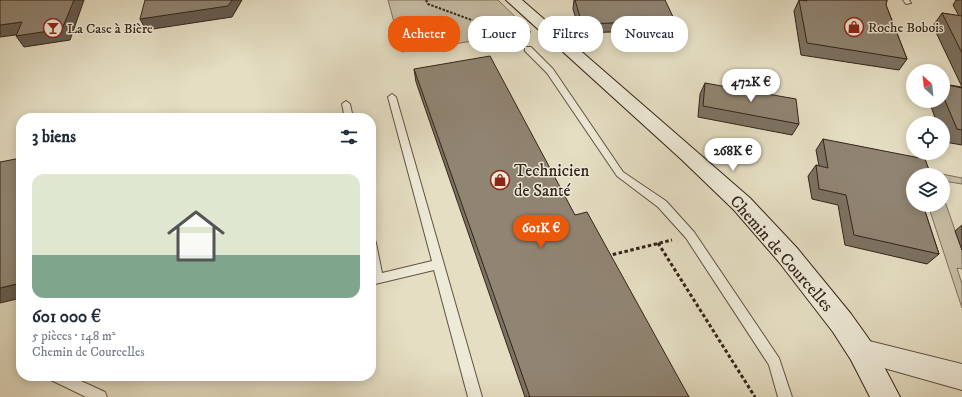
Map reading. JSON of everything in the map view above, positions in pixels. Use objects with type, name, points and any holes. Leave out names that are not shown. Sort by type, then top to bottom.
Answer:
[{"type":"street","name":"Chemin de Courcelles","points":[[513,0],[688,154],[742,204],[810,282],[861,351],[885,397]]},
{"type":"street","points":[[861,351],[962,377]]},
{"type":"lane","points":[[530,51],[550,71],[620,174],[662,204],[690,235],[775,362],[785,397]]},
{"type":"lane","points":[[392,97],[475,397]]},
{"type":"lane","points":[[346,104],[348,113]]},
{"type":"lane","points":[[376,279],[439,264]]},
{"type":"lane","points":[[66,381],[100,397]]},
{"type":"path","points":[[426,0],[428,4],[468,19]]},
{"type":"path","points":[[605,257],[690,235]]},
{"type":"path","points":[[658,244],[755,397]]},
{"type":"shaded area","points":[[388,0],[498,0],[514,16],[468,16],[468,42],[460,43],[460,16],[392,16]]},
{"type":"shaded area","points":[[950,176],[962,178],[962,184],[950,182]]},
{"type":"shaded area","points":[[930,212],[949,212],[962,250],[962,269],[957,268],[962,284],[962,308]]},
{"type":"building","points":[[0,0],[74,0],[62,29],[16,36],[22,22],[0,25]]},
{"type":"building","points":[[145,0],[232,0],[228,6],[140,19]]},
{"type":"building","points":[[575,0],[665,0],[673,16],[611,16],[611,23],[603,23],[603,16],[580,16]]},
{"type":"building","points":[[799,0],[887,0],[886,5],[907,59],[807,43]]},
{"type":"building","points":[[942,13],[962,16],[962,53]]},
{"type":"building","points":[[490,56],[575,215],[587,212],[689,397],[530,397],[414,69]]},
{"type":"building","points":[[705,83],[796,99],[799,124],[703,106]]},
{"type":"building","points":[[950,85],[962,88],[962,130],[957,129],[948,108],[950,108]]},
{"type":"building","points":[[823,139],[906,155],[906,160],[925,160],[928,168],[906,168],[906,212],[925,212],[939,254],[854,235],[846,195],[819,189],[816,165],[828,168]]},
{"type":"building","points":[[16,159],[16,284],[0,288],[0,162]]},
{"type":"place","name":"Roche Bobois","points":[[854,27]]},
{"type":"place","name":"La Case à Bière","points":[[53,28]]},
{"type":"place","name":"Technicien de Santé","points":[[500,180]]}]
